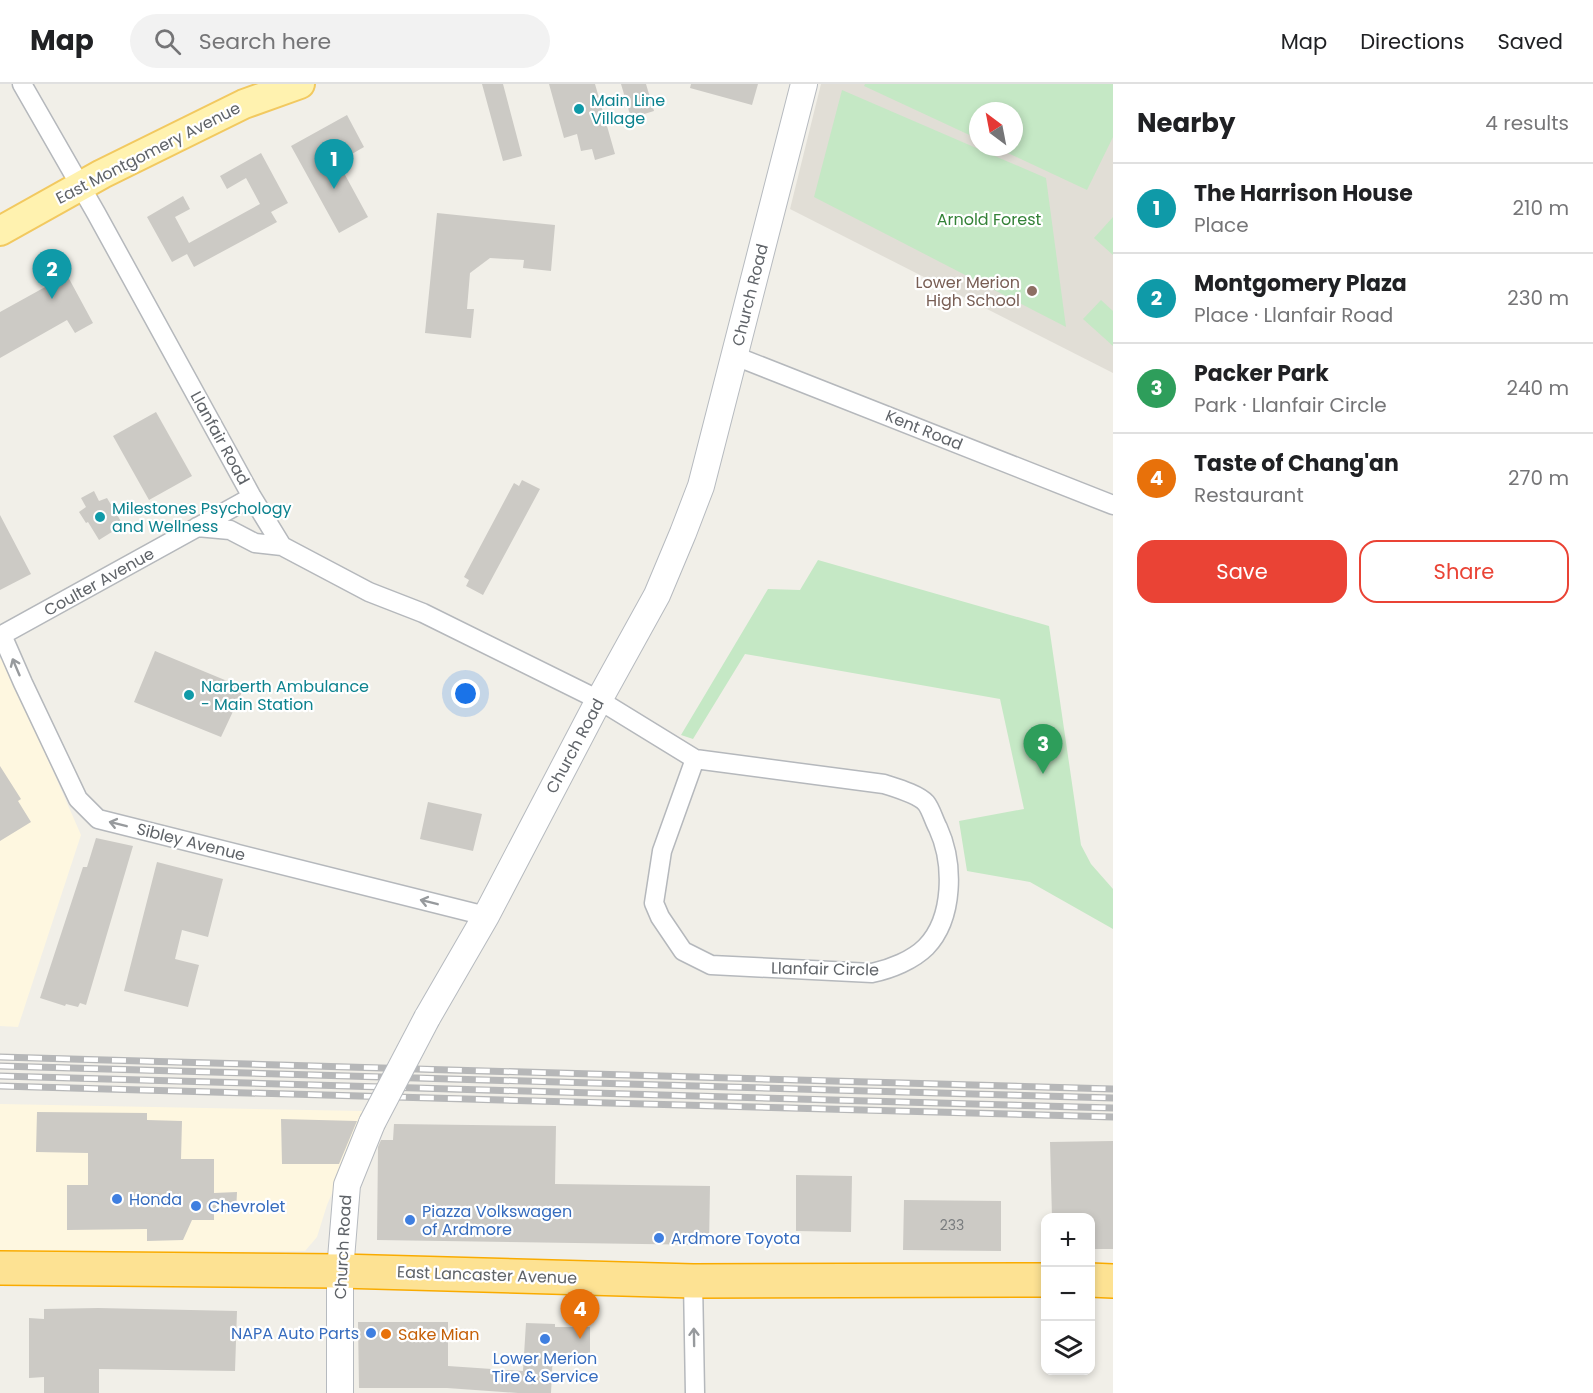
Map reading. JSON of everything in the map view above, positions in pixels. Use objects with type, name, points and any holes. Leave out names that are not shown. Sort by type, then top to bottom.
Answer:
[{"type":"highway","name":"East Lancaster Avenue","points":[[0,1268],[340,1271],[693,1281],[1041,1280]]},
{"type":"highway","points":[[1095,1280],[1113,1281]]},
{"type":"main road","name":"East Montgomery Avenue","points":[[0,231],[81,186],[244,104],[300,84]]},
{"type":"street","name":"Llanfair Road","points":[[22,84],[81,186],[252,497],[282,546]]},
{"type":"street","name":"Church Road","points":[[340,1393],[340,1271],[347,1185],[372,1123],[427,1018],[486,916],[599,700],[657,595],[683,533],[701,486],[804,84]]},
{"type":"street","name":"Kent Road","points":[[735,356],[1113,505]]},
{"type":"street","name":"Coulter Avenue","points":[[1,635],[252,497]]},
{"type":"street","points":[[197,527],[230,530],[255,543],[282,546],[369,592],[423,613],[599,700]]},
{"type":"street","name":"Sibley Avenue","points":[[1,635],[78,800],[98,819],[486,916]]},
{"type":"street","name":"Llanfair Circle","points":[[599,700],[696,759],[884,784],[906,791],[926,803],[947,856],[949,881],[943,917],[926,946],[914,956],[887,970],[873,973],[711,965],[683,951],[660,917],[654,903],[662,851],[696,759]]},
{"type":"street","points":[[693,1281],[695,1393]]},
{"type":"shaded area","name":"Lower Merion High School","points":[[821,84],[1113,84],[1113,373],[790,209]]},
{"type":"shaded area","points":[[0,659],[4,659],[81,835],[18,1027],[0,1026]]},
{"type":"shaded area","points":[[0,1104],[363,1111],[361,1125],[327,1205],[317,1237],[305,1251],[0,1254]]},
{"type":"green space","points":[[865,84],[1113,84],[1113,137],[1087,190],[1014,156],[1023,156],[1023,102],[969,102],[969,135],[864,86]]},
{"type":"green space","name":"Arnold Forest","points":[[842,90],[969,145],[969,156],[995,156],[1046,178],[1066,327],[814,197]]},
{"type":"green space","points":[[1113,217],[1113,255],[1094,238]]},
{"type":"green space","points":[[1101,300],[1113,311],[1113,346],[1083,319]]},
{"type":"green space","points":[[818,560],[1049,626],[1081,845],[1091,864],[1113,889],[1113,929],[1030,882],[967,871],[959,821],[1024,809],[1000,699],[745,654],[693,739],[681,735],[768,589],[800,590]]},
{"type":"building","points":[[482,84],[503,84],[522,156],[503,161]]},
{"type":"building","name":"Main Line Village","points":[[549,84],[595,84],[615,154],[595,160],[592,149],[581,151],[577,134],[564,138]]},
{"type":"building","points":[[621,84],[646,84],[654,111],[631,118]]},
{"type":"building","points":[[691,84],[758,84],[752,105],[690,88]]},
{"type":"building","points":[[347,115],[364,147],[338,162],[368,217],[339,233],[291,146]]},
{"type":"building","points":[[261,153],[288,203],[271,212],[277,222],[194,267],[187,254],[172,262],[147,217],[183,196],[190,209],[175,217],[189,243],[260,204],[246,178],[227,189],[220,176]]},
{"type":"building","points":[[437,213],[555,225],[551,271],[523,268],[524,260],[490,258],[470,273],[467,309],[474,309],[471,338],[425,333]]},
{"type":"building","points":[[60,262],[93,323],[75,333],[67,320],[0,358],[0,312],[47,286],[40,273]]},
{"type":"building","points":[[156,412],[192,476],[149,500],[113,436]]},
{"type":"building","points":[[522,480],[540,489],[483,595],[466,586],[469,580],[464,577],[514,483],[519,486]]},
{"type":"building","name":"Milestones Psychology and Wellness","points":[[94,491],[99,501],[107,498],[122,523],[99,540],[79,512],[86,507],[81,498]]},
{"type":"building","points":[[0,515],[31,574],[0,590]]},
{"type":"building","name":"Narberth Ambulance - Main Station","points":[[155,651],[244,688],[221,737],[134,702]]},
{"type":"building","points":[[0,766],[21,799],[18,801],[31,822],[0,841]]},
{"type":"building","points":[[428,802],[482,814],[473,851],[420,839]]},
{"type":"building","points":[[96,838],[133,846],[86,1005],[80,1003],[78,1007],[66,1004],[65,1006],[40,998],[83,867],[87,867]]},
{"type":"building","points":[[157,862],[223,879],[208,937],[182,930],[175,959],[199,965],[188,1007],[124,991]]},
{"type":"building","points":[[37,1112],[147,1113],[147,1120],[182,1121],[181,1159],[214,1159],[214,1193],[237,1192],[236,1213],[214,1213],[214,1220],[192,1220],[183,1240],[147,1241],[147,1229],[67,1230],[67,1185],[88,1185],[88,1153],[36,1152]]},
{"type":"building","points":[[281,1119],[357,1121],[339,1164],[282,1164]]},
{"type":"building","points":[[394,1124],[556,1126],[555,1184],[710,1186],[709,1245],[377,1240],[378,1147],[381,1140],[393,1140]]},
{"type":"building","points":[[1113,1141],[1113,1249],[1095,1249],[1095,1213],[1052,1213],[1050,1142]]},
{"type":"building","points":[[796,1175],[852,1176],[851,1232],[796,1231]]},
{"type":"building","points":[[904,1200],[1001,1201],[1001,1251],[903,1250]]},
{"type":"building","points":[[44,1309],[237,1311],[235,1371],[99,1369],[99,1393],[44,1393],[44,1377],[29,1378],[29,1318],[44,1319]]},
{"type":"building","points":[[358,1322],[448,1322],[448,1366],[523,1371],[526,1323],[555,1324],[555,1327],[590,1327],[590,1353],[553,1353],[551,1393],[447,1388],[359,1388]]},
{"type":"railway","points":[[0,1057],[1113,1089]]},
{"type":"railway","points":[[0,1066],[1113,1098]]},
{"type":"railway","points":[[0,1076],[1113,1108]]},
{"type":"railway","points":[[0,1086],[1113,1117]]},
{"type":"place","name":"Main Line Village","points":[[579,109]]},
{"type":"place","name":"The Harrison House","points":[[334,189]]},
{"type":"place","name":"Lower Merion High School","points":[[1032,291]]},
{"type":"place","name":"Montgomery Plaza","points":[[52,299]]},
{"type":"place","name":"Milestones Psychology and Wellness","points":[[100,517]]},
{"type":"place","name":"Narberth Ambulance - Main Station","points":[[189,695]]},
{"type":"place","name":"Packer Park","points":[[1043,774]]},
{"type":"place","name":"Honda","points":[[117,1199]]},
{"type":"place","name":"Chevrolet","points":[[196,1206]]},
{"type":"place","name":"Piazza Volkswagen of Ardmore","points":[[410,1220]]},
{"type":"place","name":"Ardmore Toyota","points":[[659,1238]]},
{"type":"place","name":"NAPA Auto Parts","points":[[371,1333]]},
{"type":"place","name":"Sake Mian","points":[[386,1334]]},
{"type":"place","name":"Lower Merion Tire & Service","points":[[545,1339]]},
{"type":"place","name":"Taste of Chang'an","points":[[580,1339]]}]
